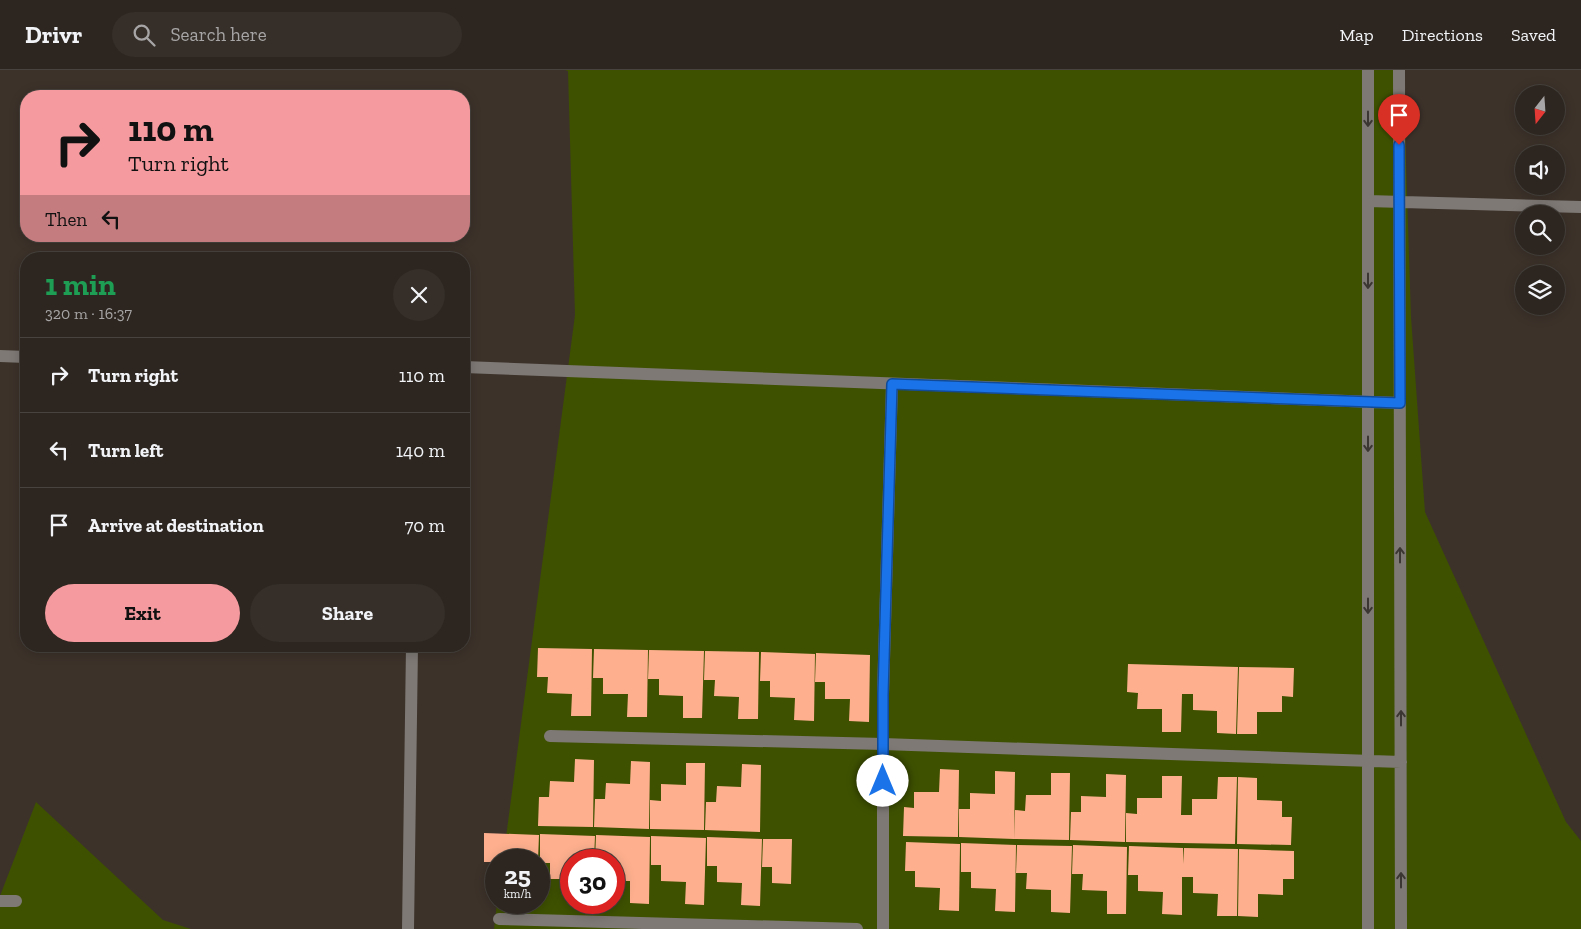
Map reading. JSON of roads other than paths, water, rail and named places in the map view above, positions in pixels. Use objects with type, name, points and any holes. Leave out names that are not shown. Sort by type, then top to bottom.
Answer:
[{"type":"street","points":[[1368,70],[1368,929]]},
{"type":"street","points":[[1399,70],[1401,929]]},
{"type":"street","points":[[1368,201],[1581,207]]},
{"type":"street","points":[[0,356],[20,357]]},
{"type":"street","points":[[470,367],[1400,403]]},
{"type":"street","points":[[883,929],[883,744],[892,384]]},
{"type":"street","points":[[408,929],[412,652]]},
{"type":"street","points":[[550,736],[883,744],[1401,762]]},
{"type":"street","points":[[0,901],[16,901]]},
{"type":"street","points":[[499,919],[857,929]]}]
